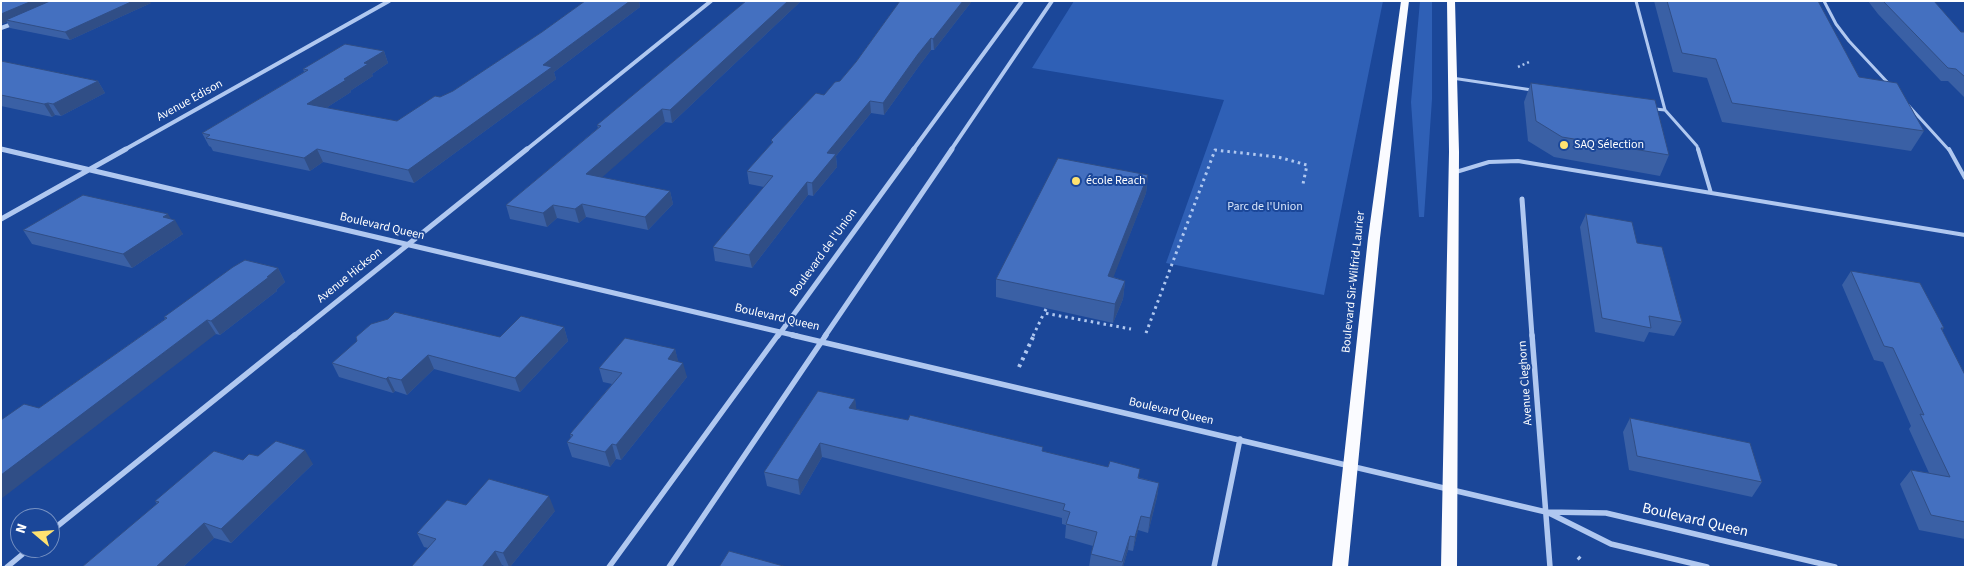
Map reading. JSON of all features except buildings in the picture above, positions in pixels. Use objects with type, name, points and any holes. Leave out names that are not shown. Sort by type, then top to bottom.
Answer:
[{"type":"main road","name":"Boulevard Sir-Wilfrid-Laurier","points":[[1340,567],[1374,238],[1405,1]]},
{"type":"main road","points":[[1449,567],[1454,172],[1451,1]]},
{"type":"street","name":"Avenue Edison","points":[[1,219],[389,1]]},
{"type":"street","name":"Avenue Hickson","points":[[60,524],[712,1]]},
{"type":"street","name":"Boulevard de l'Union","points":[[609,567],[1022,1]]},
{"type":"street","points":[[669,567],[1052,1]]},
{"type":"street","points":[[1,28],[19,20]]},
{"type":"street","name":"Boulevard Queen","points":[[1,149],[1546,512],[1606,513],[1836,567]]},
{"type":"street","name":"Avenue Cleghorn","points":[[1522,199],[1550,567]]},
{"type":"street","points":[[1214,567],[1240,439]]},
{"type":"street","name":"Boulevard Queen","points":[[1546,512],[1611,544],[1707,567]]},
{"type":"street","points":[[7,567],[18,558]]},
{"type":"lane","points":[[1636,1],[1666,110],[1697,146],[1710,193]]},
{"type":"lane","points":[[1824,1],[1836,24],[1895,91]]},
{"type":"lane","points":[[1452,78],[1537,91]]},
{"type":"lane","points":[[1902,98],[1949,150],[1965,178]]},
{"type":"lane","points":[[1650,108],[1666,110]]},
{"type":"lane","points":[[1454,172],[1498,160],[1528,163],[1965,235]]},
{"type":"path","points":[[1146,333],[1215,150],[1278,157],[1307,165],[1303,184]]},
{"type":"path","points":[[1010,385],[1045,311],[1131,329]]},
{"type":"path","points":[[1578,557],[1582,561]]},
{"type":"green space","name":"Parc de l'Union","points":[[1074,1],[1383,1],[1324,295],[1166,263],[1224,100],[1032,68]]},
{"type":"green space","points":[[1420,1],[1432,1],[1432,99],[1424,217],[1419,217],[1411,102]]},
{"type":"place","name":"SAQ Sélection","points":[[1564,145]]},
{"type":"place","name":"école Reach","points":[[1076,181]]}]
